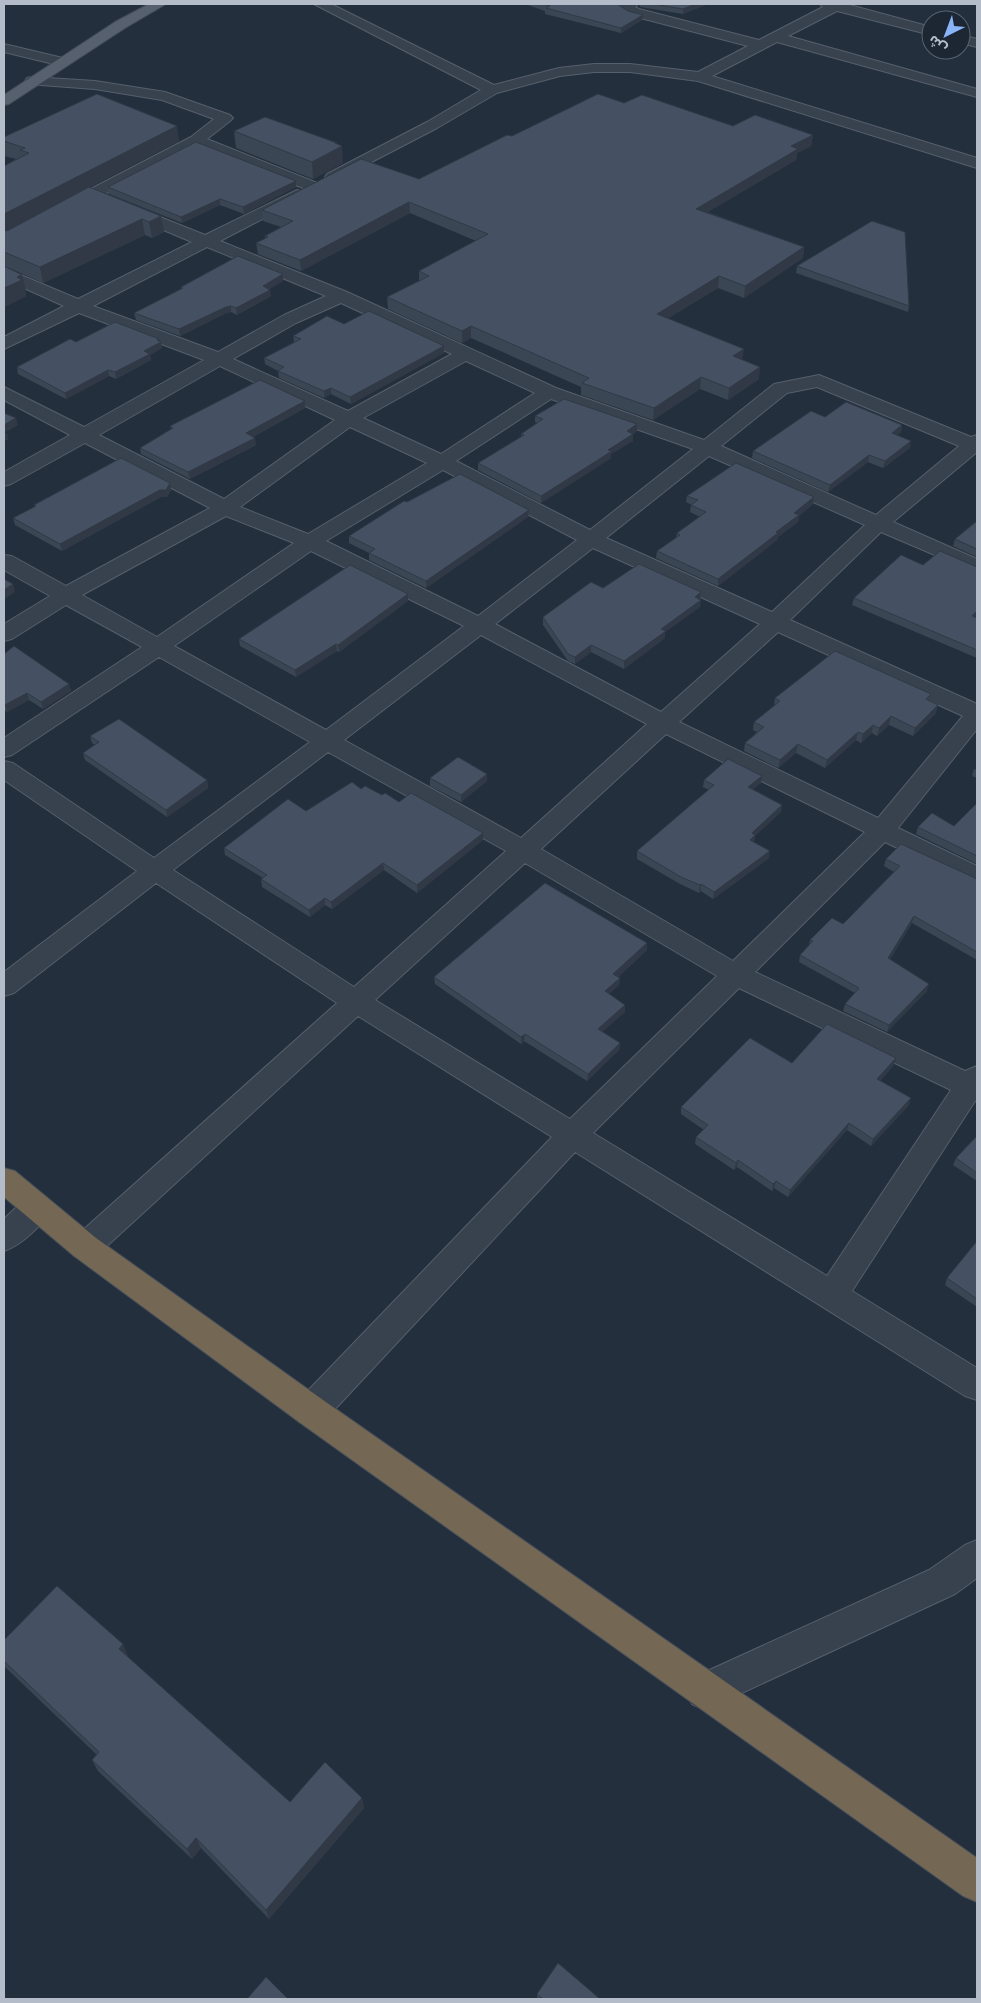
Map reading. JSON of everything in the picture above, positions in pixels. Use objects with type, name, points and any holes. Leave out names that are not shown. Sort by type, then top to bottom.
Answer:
[{"type":"highway","points":[[4,1180],[85,1247],[311,1411],[977,1882]]},
{"type":"main road","points":[[4,101],[62,62],[159,4]]},
{"type":"street","points":[[321,4],[492,90]]},
{"type":"street","points":[[631,4],[625,8],[760,45]]},
{"type":"street","points":[[700,77],[833,5],[921,28]]},
{"type":"street","points":[[775,37],[977,94]]},
{"type":"street","points":[[4,48],[62,62]]},
{"type":"street","points":[[4,344],[314,187],[492,90],[559,72],[594,68],[630,68],[700,77],[977,163]]},
{"type":"street","points":[[4,241],[196,140],[225,118],[165,96],[96,85],[32,81]]},
{"type":"street","points":[[196,140],[314,187]]},
{"type":"street","points":[[956,156],[970,146]]},
{"type":"street","points":[[92,195],[341,296],[549,392],[708,448],[977,567]]},
{"type":"street","points":[[4,274],[78,306],[219,360],[442,462],[591,539],[977,713],[882,830],[572,1136],[311,1411]]},
{"type":"street","points":[[4,480],[84,433],[290,319],[341,296]]},
{"type":"street","points":[[4,634],[66,595],[225,508],[348,419],[467,353]]},
{"type":"street","points":[[4,986],[325,740],[482,626],[781,388],[819,381],[976,444],[878,524],[774,623],[85,1247]]},
{"type":"street","points":[[4,749],[158,647],[310,542],[442,462],[549,392]]},
{"type":"street","points":[[4,393],[225,508],[310,542],[482,626],[663,723],[977,877]]},
{"type":"street","points":[[4,561],[523,850],[734,974],[975,1084],[832,1295]]},
{"type":"street","points":[[4,769],[154,870],[355,1001],[977,1386]]},
{"type":"street","points":[[4,1238],[36,1208]]},
{"type":"street","points":[[705,1691],[942,1582],[977,1557]]},
{"type":"building","points":[[542,4],[617,4],[628,11],[643,15],[621,28],[546,8],[550,6]]},
{"type":"building","points":[[653,4],[695,4],[683,9]]},
{"type":"building","points":[[97,94],[177,126],[4,214],[4,166],[29,153],[20,150],[25,148],[4,141],[4,137]]},
{"type":"building","points":[[598,94],[624,103],[642,95],[733,126],[755,115],[813,135],[791,146],[798,149],[696,209],[804,247],[745,286],[719,276],[657,314],[744,349],[733,356],[760,367],[729,388],[701,377],[654,408],[582,383],[589,378],[471,326],[462,331],[387,297],[429,276],[419,271],[488,234],[409,202],[300,260],[256,243],[293,221],[262,210],[361,159],[419,179],[507,135],[512,136]]},
{"type":"building","points":[[265,117],[342,146],[312,162],[234,131]]},
{"type":"building","points":[[196,142],[296,181],[243,207],[220,199],[181,217],[108,187]]},
{"type":"building","points":[[89,187],[161,216],[149,222],[142,219],[40,267],[4,252],[4,230],[7,231]]},
{"type":"building","points":[[872,221],[905,232],[909,306],[797,266]]},
{"type":"building","points":[[238,256],[283,274],[263,286],[270,290],[236,308],[226,307],[179,329],[134,313],[183,288],[181,287]]},
{"type":"building","points":[[4,266],[22,275],[17,277],[22,280],[4,288]]},
{"type":"building","points":[[369,311],[444,346],[350,397],[331,388],[324,391],[278,371],[284,367],[264,358],[301,339],[293,336],[327,316],[344,324]]},
{"type":"building","points":[[115,322],[159,339],[157,340],[161,342],[144,351],[150,354],[115,372],[108,370],[65,393],[17,367],[70,339],[76,342]]},
{"type":"building","points":[[260,380],[305,401],[246,433],[255,438],[188,472],[140,448],[173,428],[170,426]]},
{"type":"building","points":[[564,399],[637,424],[627,431],[633,434],[608,450],[612,451],[541,496],[478,463],[524,435],[521,434],[543,419],[535,416]]},
{"type":"building","points":[[846,402],[902,425],[892,433],[911,441],[885,461],[869,455],[830,485],[753,451],[811,411],[825,417]]},
{"type":"building","points":[[4,413],[16,418],[4,425]]},
{"type":"building","points":[[121,458],[170,483],[166,490],[160,490],[60,544],[13,518],[36,506],[34,505]]},
{"type":"building","points":[[736,463],[814,497],[794,513],[799,515],[776,532],[778,533],[718,579],[657,551],[680,535],[677,533],[706,512],[691,505],[698,500],[687,496]]},
{"type":"building","points":[[460,474],[529,510],[426,581],[369,553],[375,549],[349,536],[404,501],[407,502]]},
{"type":"building","points":[[977,521],[977,549],[955,539]]},
{"type":"building","points":[[940,551],[977,567],[977,611],[972,616],[977,618],[977,650],[854,598],[901,555],[923,565]]},
{"type":"building","points":[[639,564],[701,592],[695,597],[701,600],[661,629],[666,631],[624,661],[591,645],[575,657],[568,654],[543,617],[591,582],[603,588]]},
{"type":"building","points":[[350,565],[408,594],[338,645],[336,644],[295,670],[239,639]]},
{"type":"building","points":[[4,579],[13,584],[4,590]]},
{"type":"building","points":[[14,646],[69,684],[41,702],[27,693],[4,705],[4,654]]},
{"type":"building","points":[[835,651],[931,694],[926,699],[938,705],[915,728],[891,716],[879,728],[873,725],[863,734],[858,732],[827,760],[798,744],[780,760],[745,743],[764,727],[754,722],[780,701],[775,698]]},
{"type":"building","points":[[119,719],[207,780],[166,810],[83,753],[99,742],[90,736]]},
{"type":"building","points":[[458,757],[487,774],[461,795],[430,778]]},
{"type":"building","points":[[728,759],[762,776],[748,787],[782,805],[752,833],[755,835],[750,840],[770,851],[714,892],[701,884],[681,877],[637,851],[714,785],[704,780]]},
{"type":"building","points":[[352,782],[361,789],[365,786],[382,795],[385,793],[399,802],[411,793],[483,833],[417,885],[383,863],[331,902],[325,898],[309,910],[261,879],[267,875],[224,848],[288,799],[306,811]]},
{"type":"building","points":[[977,803],[977,856],[918,827],[932,813],[954,826]]},
{"type":"building","points":[[901,844],[977,879],[977,952],[914,916],[888,958],[929,984],[889,1025],[845,1004],[859,988],[800,955],[813,941],[810,940],[832,918],[843,924],[900,866],[886,859]]},
{"type":"building","points":[[545,883],[647,943],[613,974],[620,978],[605,991],[625,1005],[598,1029],[620,1043],[588,1074],[525,1034],[521,1037],[434,977]]},
{"type":"building","points":[[827,1024],[896,1058],[877,1079],[911,1098],[873,1139],[849,1123],[790,1190],[776,1181],[773,1184],[738,1160],[736,1163],[696,1137],[708,1125],[681,1107],[750,1038],[792,1063]]},
{"type":"building","points":[[977,1136],[977,1173],[956,1158]]},
{"type":"building","points":[[977,1241],[977,1299],[947,1278]]},
{"type":"building","points":[[57,1586],[123,1644],[119,1649],[290,1802],[325,1762],[362,1798],[266,1910],[196,1838],[187,1849],[92,1760],[99,1752],[4,1661],[4,1640]]},
{"type":"building","points":[[558,1963],[600,1999],[543,1999],[537,1994]]},
{"type":"building","points":[[266,1977],[288,1999],[247,1999]]}]
